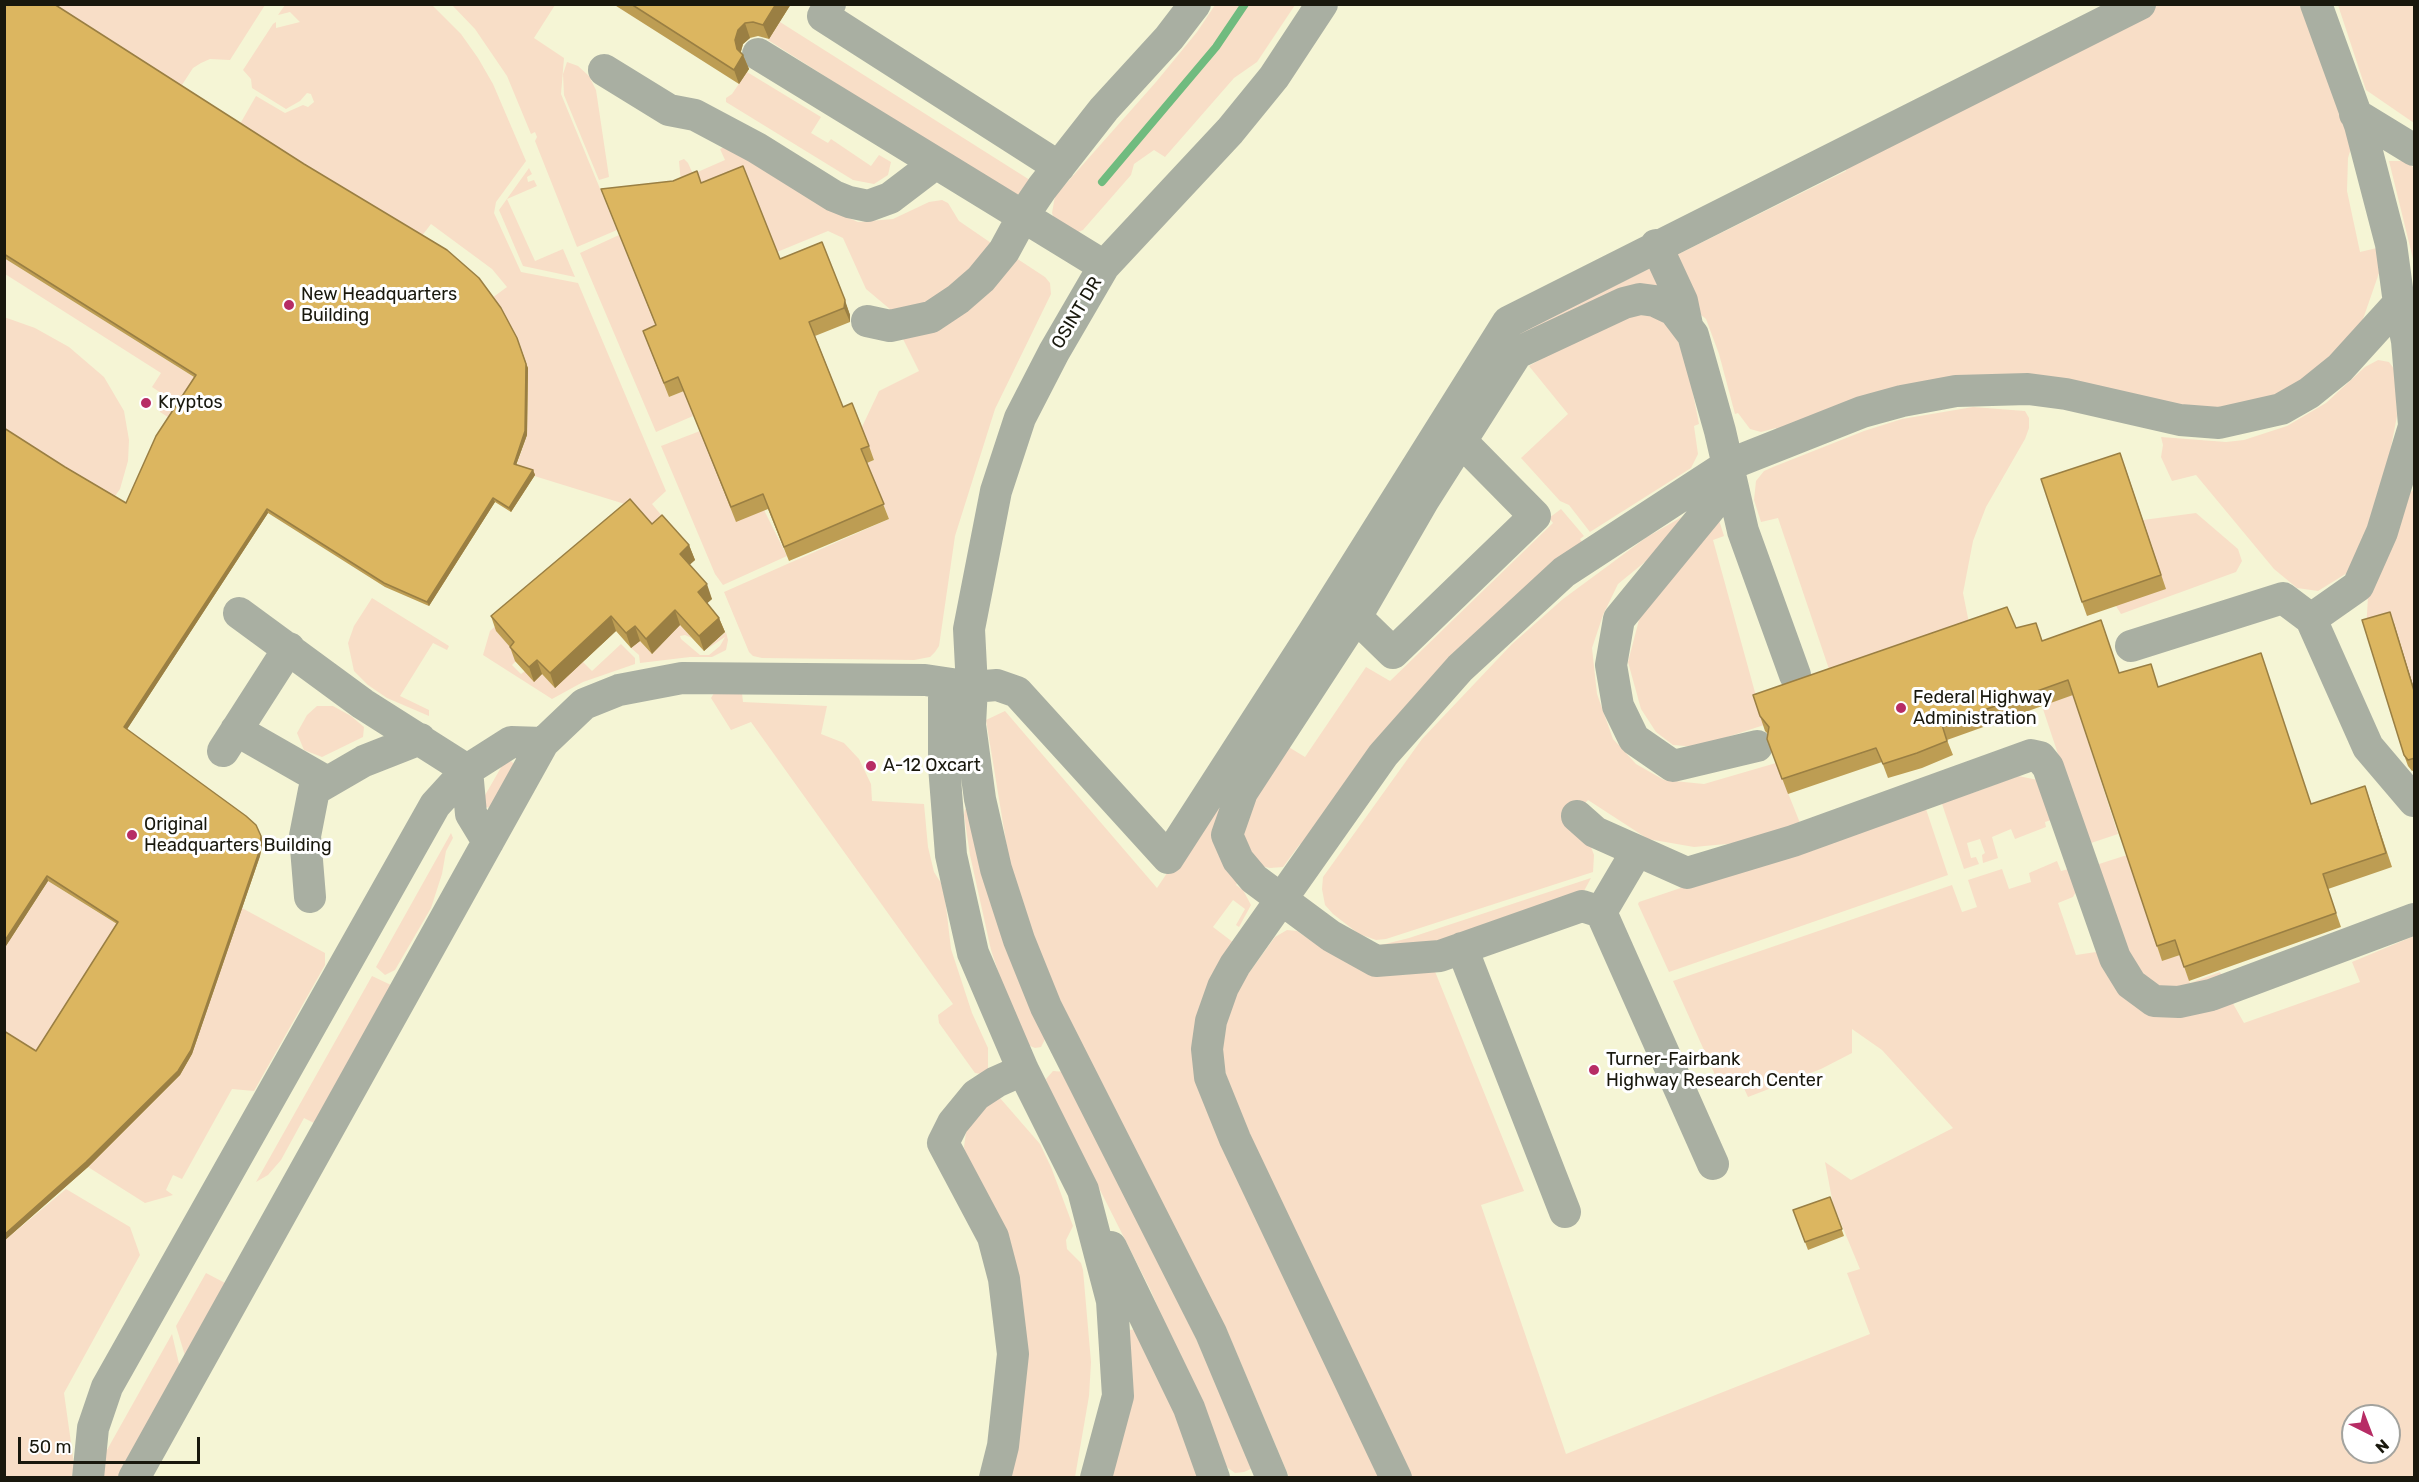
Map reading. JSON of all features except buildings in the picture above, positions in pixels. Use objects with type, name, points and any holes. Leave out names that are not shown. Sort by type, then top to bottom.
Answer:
[{"type":"street","points":[[830,4],[823,16],[1059,167]]},
{"type":"street","points":[[867,321],[890,326],[931,317],[958,299],[981,279],[1004,251],[1023,216],[1104,109],[1169,38],[1195,4]]},
{"type":"street","name":"OSINT DR","points":[[958,685],[996,491],[1020,418],[1054,352],[1104,266],[1237,122],[1274,77],[1322,4]]},
{"type":"street","points":[[146,1471],[543,743],[584,704],[618,690],[682,678],[926,681],[958,685],[997,685],[1017,692],[1168,858],[1313,633],[1508,322],[1656,245],[2140,4]]},
{"type":"street","points":[[2311,619],[2358,586],[2382,532],[2415,425],[2409,360],[2391,244],[2355,114],[2316,4]]},
{"type":"street","points":[[758,54],[1104,266]]},
{"type":"street","points":[[604,70],[669,110],[695,115],[757,148],[834,196],[849,202],[868,206],[890,198],[936,163]]},
{"type":"street","points":[[2355,114],[2415,150]]},
{"type":"street","points":[[1656,245],[1682,301],[1687,325]]},
{"type":"street","points":[[1713,1164],[1601,912],[1582,906],[1440,956],[1376,961],[1332,936],[1248,873],[1238,860],[1227,836],[1242,792],[1356,617],[1422,501],[1517,352],[1624,303],[1640,299],[1655,301],[1674,310],[1687,325],[1698,347],[1743,531],[1795,675]]},
{"type":"street","points":[[1396,1478],[1235,1139],[1210,1077],[1207,1049],[1211,1021],[1223,987],[1250,941],[1383,755],[1460,668],[1564,572],[1728,465],[1862,412],[1902,401],[1956,391],[2010,388],[2066,394],[2180,420],[2219,423],[2254,417],[2281,409],[2309,393],[2340,368],[2399,303]]},
{"type":"street","points":[[1356,617],[1393,653],[1535,516],[1461,441]]},
{"type":"street","points":[[1728,465],[1715,501],[1619,619],[1611,665],[1618,706],[1634,738],[1673,766],[1757,746]]},
{"type":"street","points":[[2131,646],[2283,598],[2311,619],[2368,747],[2415,801]]},
{"type":"street","points":[[239,613],[363,704],[467,770]]},
{"type":"street","points":[[289,648],[230,740],[327,782]]},
{"type":"street","points":[[958,685],[944,766],[951,855],[973,953],[1023,1070],[1150,1324],[1189,1408],[1214,1478]]},
{"type":"street","points":[[958,685],[970,725],[980,799],[996,869],[1019,940],[1046,1007],[1211,1334],[1269,1476]]},
{"type":"street","points":[[310,897],[305,836],[314,790],[364,761],[420,740]]},
{"type":"street","points":[[88,1478],[93,1428],[106,1387],[435,805],[467,770],[511,742],[543,743]]},
{"type":"street","points":[[1577,816],[1595,832],[1687,873],[1793,841],[2031,755],[2040,757],[2048,767],[2115,958],[2132,984],[2154,1001],[2179,1002],[2211,995],[2415,919]]},
{"type":"street","points":[[467,770],[471,814],[488,842]]},
{"type":"street","points":[[1601,912],[1637,851]]},
{"type":"street","points":[[1462,948],[1565,1212]]},
{"type":"street","points":[[995,1478],[1003,1446],[1013,1354],[1004,1279],[993,1237],[943,1143],[953,1123],[976,1095],[996,1082],[1023,1070]]},
{"type":"street","points":[[1083,1190],[1112,1301],[1118,1396],[1096,1478]]},
{"type":"shaded area","points":[[48,5],[265,5],[230,60],[210,59],[201,63],[193,68],[180,88]]},
{"type":"shaded area","points":[[285,5],[432,5],[461,34],[493,84],[526,161],[496,202],[494,213],[521,272],[578,283],[666,491],[652,504],[662,516],[653,524],[648,527],[628,505],[515,470],[527,435],[528,368],[519,342],[492,298],[507,287],[492,269],[431,224],[421,237],[240,124],[256,96],[285,113],[303,105],[308,107],[314,102],[311,94],[307,93],[300,101],[286,109],[252,88],[251,79],[243,70],[273,24],[276,22],[276,28],[300,22],[290,12],[278,15]]},
{"type":"shaded area","points":[[452,5],[555,5],[534,38],[564,58],[561,94],[617,230],[577,247],[535,141],[537,137],[535,132],[531,134],[507,76],[475,29]]},
{"type":"shaded area","points":[[1215,5],[1295,5],[1257,62],[1234,78],[1165,157],[1154,150],[1134,164],[1131,175],[1083,230],[1076,233],[1056,223],[1052,213],[1055,196],[1156,82],[1197,32]]},
{"type":"shaded area","points":[[2157,5],[2305,5],[2354,138],[2348,158],[2347,191],[2360,252],[2377,248],[2379,273],[2362,322],[2331,359],[2280,396],[2218,411],[2131,396],[2074,383],[1777,432],[1776,428],[1761,432],[1750,429],[1738,413],[1735,414],[1719,354],[1706,319],[1683,300],[1512,347],[1517,334],[1846,171],[1845,167]]},
{"type":"shaded area","points":[[2338,5],[2414,5],[2414,123],[2366,90]]},
{"type":"shaded area","points":[[780,22],[1033,182],[1020,194],[1013,196],[768,40]]},
{"type":"shaded area","points":[[567,62],[578,66],[589,76],[596,90],[609,177],[599,180],[564,95],[563,74]]},
{"type":"shaded area","points":[[747,72],[821,117],[811,133],[828,143],[831,139],[871,166],[879,155],[891,162],[888,175],[874,184],[853,180],[726,102],[726,98],[732,94]]},
{"type":"shaded area","points":[[726,146],[833,211],[858,222],[893,219],[929,202],[942,200],[948,203],[959,221],[994,245],[980,264],[931,303],[891,310],[866,289],[843,238],[828,231],[777,252],[749,180],[707,197],[682,194],[679,161],[684,159],[693,174],[725,160],[720,149]]},
{"type":"shaded area","points":[[2389,161],[2406,161],[2414,168],[2414,263]]},
{"type":"shaded area","points":[[529,168],[532,174],[527,177],[528,182],[534,180],[537,186],[507,199],[535,261],[563,249],[575,277],[523,266],[499,210]]},
{"type":"shaded area","points":[[619,235],[662,340],[669,397],[684,391],[693,416],[656,432],[580,253]]},
{"type":"shaded area","points":[[4,258],[197,379],[171,419],[160,412],[160,406],[167,397],[152,387],[161,373],[5,274]]},
{"type":"shaded area","points":[[1016,258],[1045,277],[1050,283],[1051,294],[995,409],[955,536],[939,646],[930,657],[914,660],[753,656],[749,652],[724,592],[889,519],[867,463],[874,460],[861,429],[879,391],[919,371],[903,339],[931,332]]},
{"type":"shaded area","points":[[1619,314],[1659,316],[1676,335],[1689,373],[1699,424],[1694,426],[1698,454],[1691,468],[1590,532],[1569,505],[1560,501],[1521,458],[1568,414],[1529,366]]},
{"type":"shaded area","points":[[4,317],[35,328],[69,347],[104,377],[124,411],[129,440],[128,461],[120,489],[113,499],[5,431]]},
{"type":"shaded area","points":[[2378,360],[2389,362],[2395,370],[2397,416],[2377,505],[2347,573],[2318,591],[2297,588],[2274,569],[2196,475],[2172,481],[2161,457],[2163,445],[2161,437],[2226,442],[2244,440],[2287,426],[2326,403],[2365,367]]},
{"type":"shaded area","points":[[1973,407],[2025,411],[2029,418],[2029,428],[1986,507],[1973,541],[1963,593],[1969,623],[1834,684],[1778,518],[1761,522],[1754,500],[1756,481],[1764,471],[1864,431],[1902,419]]},
{"type":"shaded area","points":[[700,431],[736,521],[764,510],[787,556],[723,585],[715,574],[661,446]]},
{"type":"shaded area","points":[[2414,490],[2414,692],[2394,623],[2366,631],[2368,597],[2409,493]]},
{"type":"shaded area","points":[[1561,509],[1584,536],[1580,539],[1583,543],[1304,847],[1300,844],[1283,867],[1270,868],[1252,864],[1239,823],[1287,746],[1305,757],[1366,667],[1390,681],[1553,523],[1549,518]]},
{"type":"shaded area","points":[[1694,510],[1662,548],[1618,584],[1603,615],[1592,648],[1597,694],[1613,739],[1636,764],[1664,780],[1704,784],[1776,763],[1800,823],[1748,842],[1694,847],[1648,839],[1588,800],[1569,820],[1588,839],[1594,855],[1593,872],[1386,939],[1376,940],[1359,934],[1333,914],[1325,905],[1322,889],[1323,877],[1422,739],[1512,644],[1563,599],[1647,537]]},
{"type":"shaded area","points":[[2196,513],[2238,549],[2242,561],[2236,572],[2121,614],[2116,606],[2143,520]]},
{"type":"shaded area","points":[[1719,520],[1724,536],[1713,540],[1764,725],[1697,747],[1673,745],[1656,732],[1641,709],[1628,662],[1640,616]]},
{"type":"shaded area","points":[[372,598],[449,646],[447,650],[433,643],[400,696],[429,710],[429,716],[387,698],[368,685],[354,671],[348,643],[354,626]]},
{"type":"shaded area","points":[[499,623],[497,632],[520,657],[512,665],[521,674],[525,671],[542,674],[555,687],[583,662],[592,671],[621,644],[635,658],[635,664],[583,682],[552,699],[483,655],[490,631]]},
{"type":"shaded area","points":[[680,625],[692,638],[685,635],[680,636],[681,639],[700,655],[709,655],[720,646],[725,637],[704,651],[726,632],[728,640],[726,650],[712,657],[690,657],[640,663],[639,655],[631,648],[640,641],[652,654]]},
{"type":"shaded area","points":[[2070,686],[2118,834],[2088,844],[2039,697]]},
{"type":"shaded area","points":[[714,693],[742,693],[743,702],[827,706],[821,734],[844,743],[859,759],[871,784],[872,801],[924,804],[928,847],[934,872],[941,883],[945,898],[951,949],[972,1013],[988,1048],[988,1075],[975,1073],[939,1023],[938,1015],[953,1004],[751,722],[731,730],[711,698]]},
{"type":"shaded area","points":[[317,706],[333,706],[351,716],[364,727],[363,737],[322,757],[304,750],[297,733],[307,715]]},
{"type":"shaded area","points":[[1005,711],[1157,888],[1264,728],[1222,805],[1239,880],[1236,885],[1243,890],[1251,905],[1239,927],[1236,925],[1245,909],[1233,900],[1213,927],[1234,943],[1196,1046],[1384,1477],[1289,1477],[1228,1333],[1070,1022],[1036,947],[1012,878],[986,720]]},
{"type":"shaded area","points":[[511,761],[514,764],[490,808],[486,807],[484,797],[503,764]]},
{"type":"shaded area","points":[[2018,776],[2038,780],[2054,819],[2045,822],[2046,827],[2015,839],[2011,829],[1992,837],[1998,858],[1983,863],[1982,855],[1985,853],[1980,839],[1967,843],[1971,858],[1976,857],[1979,864],[1964,869],[1941,801],[1975,792]]},
{"type":"shaded area","points":[[1925,806],[1948,875],[1669,972],[1639,902]]},
{"type":"shaded area","points":[[965,809],[968,809],[1046,1037],[1041,1047],[1035,1048],[1028,1045],[1003,986],[991,950],[970,855]]},
{"type":"shaded area","points":[[451,833],[453,838],[446,851],[442,874],[431,908],[395,970],[385,975],[376,967]]},
{"type":"shaded area","points":[[2127,855],[2162,960],[2180,955],[2190,983],[2220,972],[2223,979],[2168,992],[2133,970],[2096,865]]},
{"type":"shaded area","points":[[2057,861],[2061,871],[2072,868],[2078,888],[2073,897],[2058,903],[2076,955],[2096,952],[2102,956],[2110,979],[2231,1000],[2244,1023],[2360,982],[2352,962],[2414,936],[2414,1477],[1408,1477],[1250,1137],[1221,1062],[1225,1013],[1232,996],[1275,937],[1287,930],[1297,931],[1316,944],[1375,973],[1404,975],[1434,969],[1524,1191],[1481,1205],[1566,1454],[1870,1334],[1847,1273],[1860,1269],[1833,1204],[1825,1162],[1851,1180],[1953,1128],[1882,1050],[1852,1029],[1852,1053],[1821,1069],[1748,1097],[1742,1084],[1734,1078],[1716,1077],[1673,981],[1952,885],[1962,912],[1977,907],[1968,880],[2002,869],[2009,889],[2031,882],[2029,873]]},
{"type":"shaded area","points":[[1591,878],[1584,891],[1426,948],[1380,949],[1368,942],[1381,945],[1409,938]]},
{"type":"shaded area","points":[[48,881],[120,926],[38,1055],[5,1034],[4,949]]},
{"type":"shaded area","points":[[242,908],[325,953],[325,965],[254,1091],[232,1089],[182,1179],[173,1175],[166,1190],[173,1195],[145,1203],[88,1167],[180,1075],[192,1054]]},
{"type":"shaded area","points":[[372,976],[391,985],[316,1124],[304,1118],[281,1160],[268,1175],[256,1182]]},
{"type":"shaded area","points":[[1053,1071],[1066,1072],[1162,1261],[1253,1468],[1235,1473],[1224,1465],[1151,1291],[1048,1087],[1046,1079]]},
{"type":"shaded area","points":[[1000,1098],[1040,1144],[1073,1226],[1066,1240],[1067,1249],[1081,1263],[1083,1270],[1091,1362],[1089,1396],[1075,1477],[1009,1477],[1021,1425],[964,1147],[966,1132],[975,1114]]},
{"type":"shaded area","points":[[66,1189],[130,1227],[140,1255],[64,1393],[74,1464],[72,1477],[5,1477],[4,1241]]},
{"type":"shaded area","points":[[206,1273],[227,1284],[186,1359],[176,1326]]},
{"type":"shaded area","points":[[1138,1329],[1152,1352],[1201,1477],[1108,1478],[1129,1330]]},
{"type":"shaded area","points":[[172,1334],[180,1368],[119,1477],[98,1478],[103,1457]]},
{"type":"waterway","points":[[1102,182],[1216,47],[1245,4]]},
{"type":"place","name":"New Headquarters Building","points":[[289,305]]},
{"type":"place","name":"Kryptos","points":[[146,403]]},
{"type":"place","name":"Federal Highway Administration","points":[[1901,708]]},
{"type":"place","name":"A-12 Oxcart","points":[[871,766]]},
{"type":"place","name":"Original Headquarters Building","points":[[132,835]]},
{"type":"place","name":"Turner-Fairbank Highway Research Center","points":[[1594,1070]]}]
